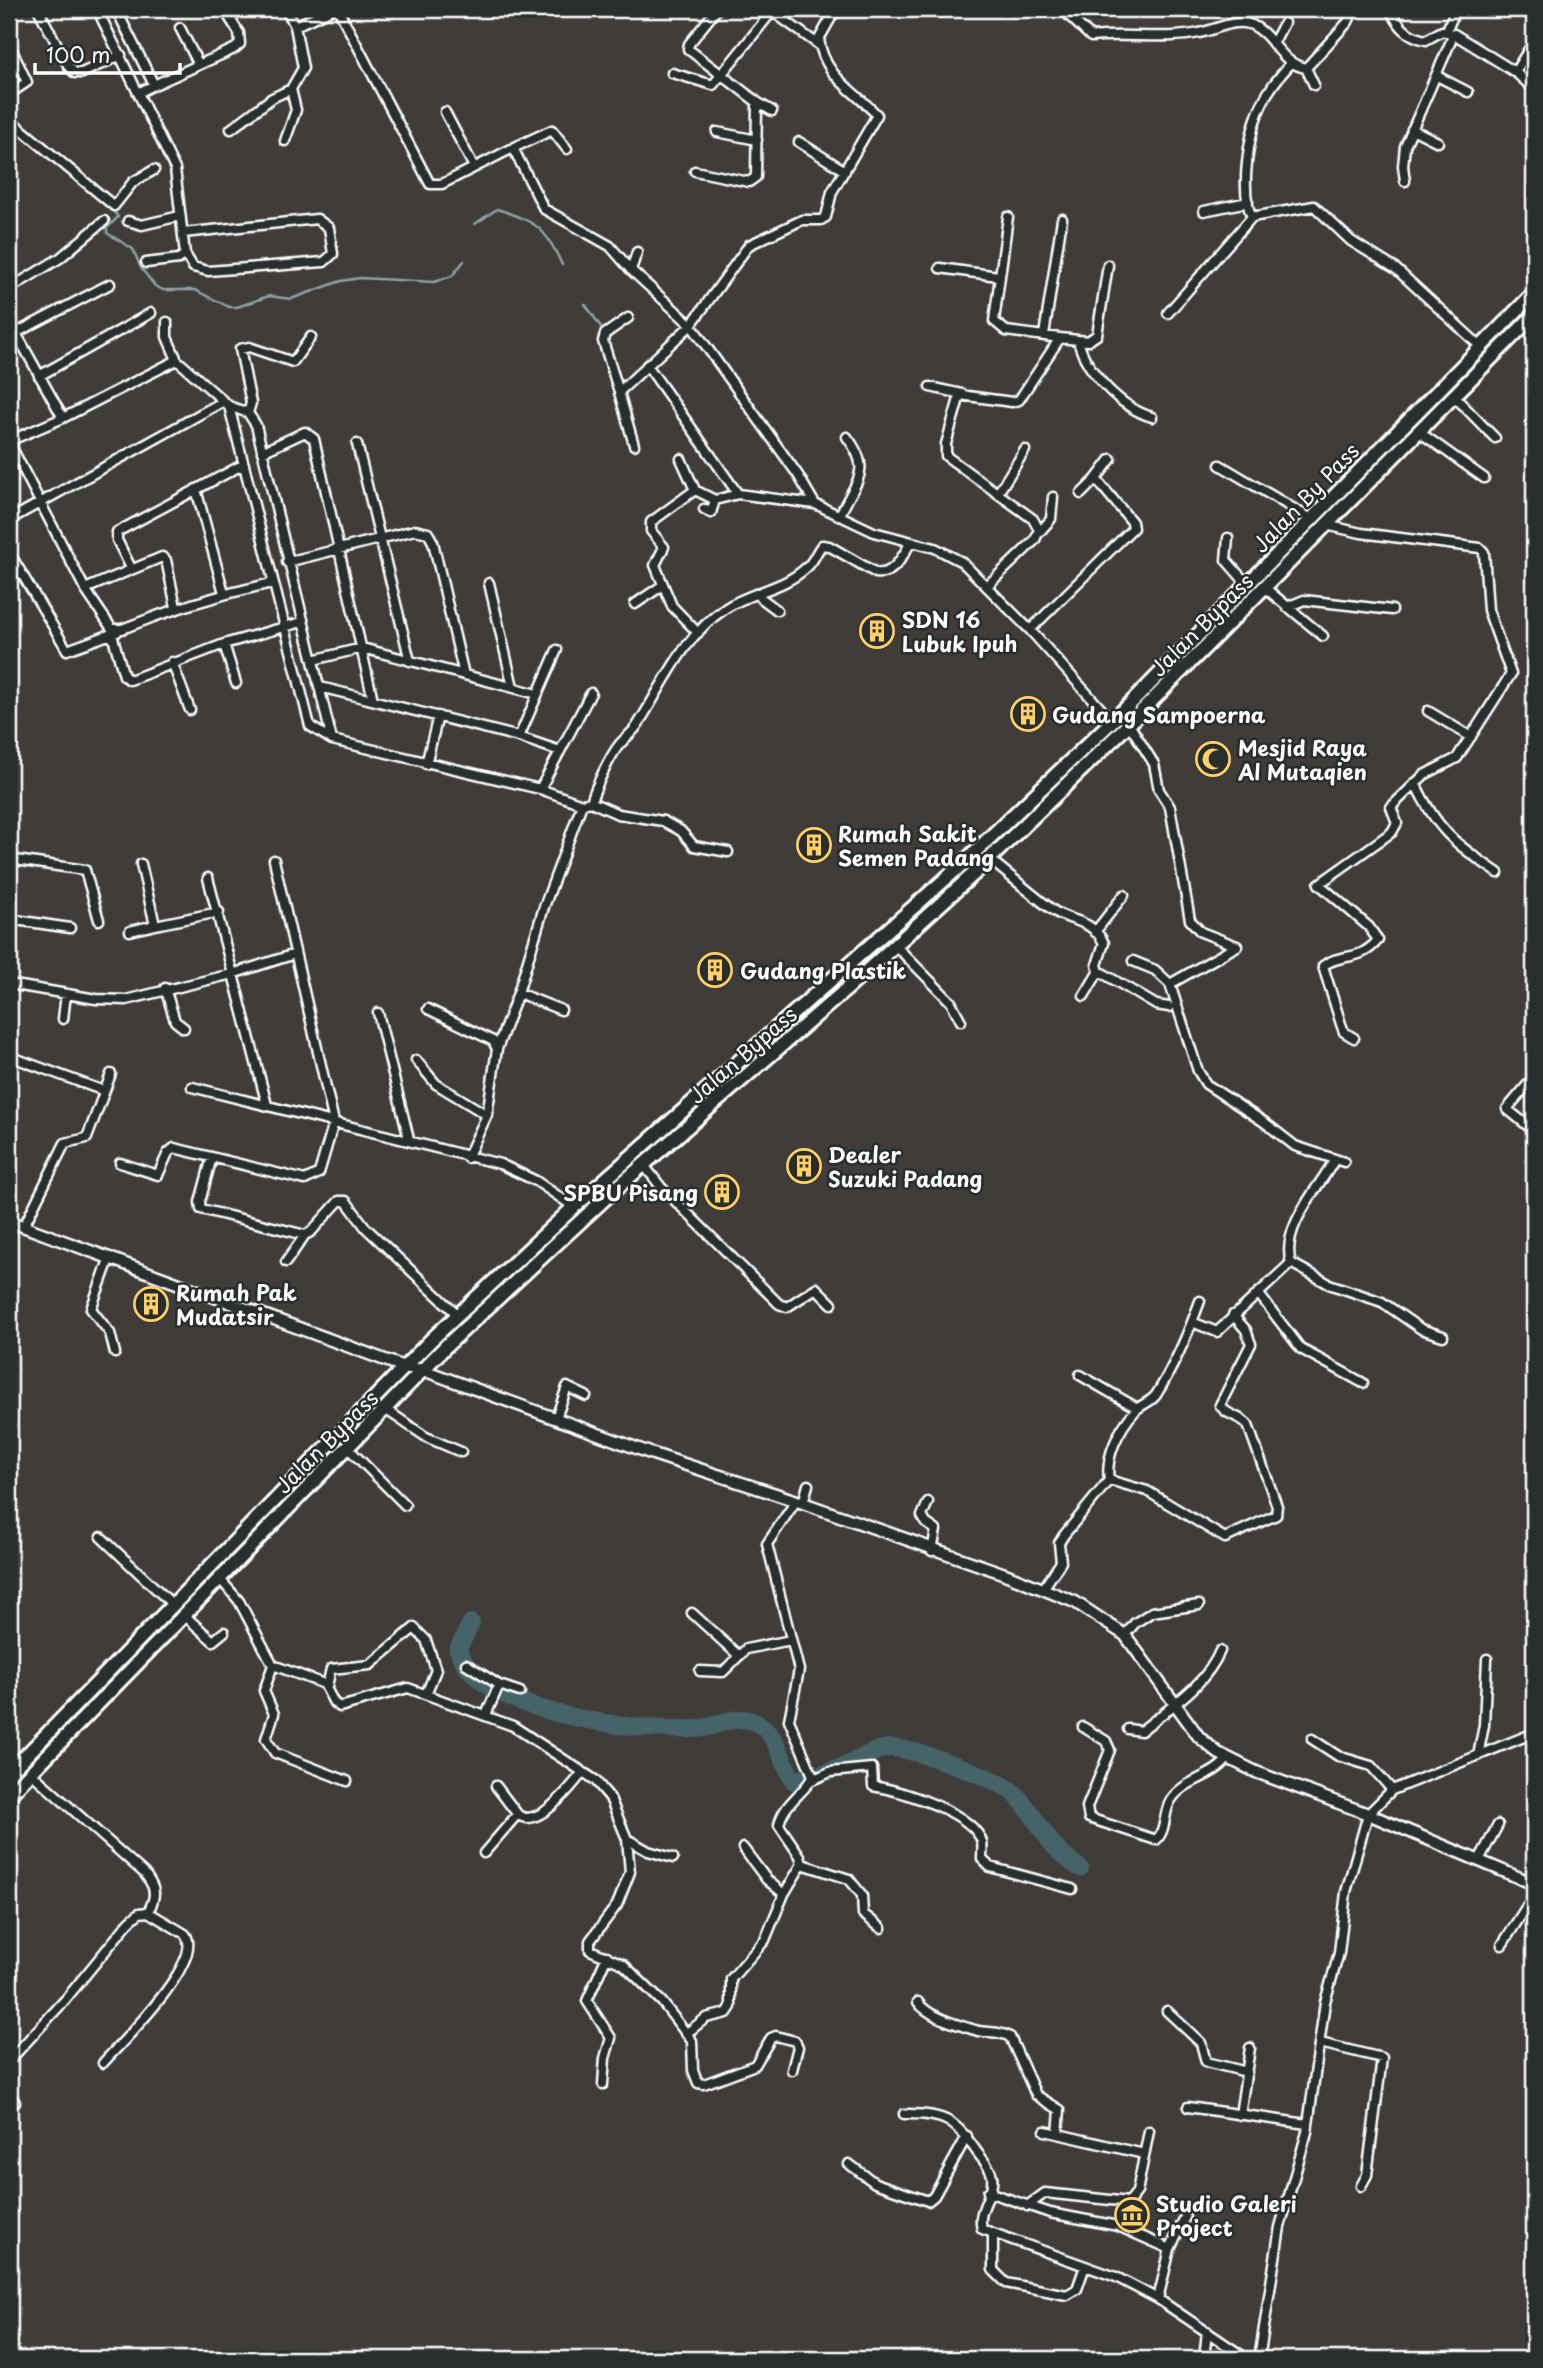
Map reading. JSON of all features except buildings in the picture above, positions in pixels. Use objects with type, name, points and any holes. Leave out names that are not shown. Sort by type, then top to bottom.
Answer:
[{"type":"highway","name":"Jalan By Pass","points":[[574,1207],[959,867],[1112,721],[1534,293]]},
{"type":"highway","name":"Jalan Bypass","points":[[9,1795],[423,1370],[643,1164],[884,955],[989,859],[1129,724],[1534,315]]},
{"type":"highway","points":[[874,943],[884,955]]},
{"type":"highway","points":[[9,1773],[404,1367],[574,1207]]},
{"type":"highway","points":[[122,1655],[132,1667]]},
{"type":"street","points":[[38,9],[69,67],[75,73],[82,73],[121,55]]},
{"type":"street","points":[[97,9],[175,169],[185,254],[193,267],[208,271],[324,262],[333,254],[329,228],[317,219],[183,233]]},
{"type":"street","points":[[116,9],[154,85]]},
{"type":"street","points":[[138,93],[240,44],[239,33],[224,9]]},
{"type":"street","points":[[231,128],[272,98],[291,89],[303,68],[295,26],[286,9]]},
{"type":"street","points":[[295,26],[332,9]]},
{"type":"street","points":[[338,9],[430,184],[442,184],[552,130],[567,149]]},
{"type":"street","points":[[716,9],[691,40],[688,50],[772,111]]},
{"type":"street","points":[[619,392],[691,325],[749,246],[802,220],[821,220],[826,217],[832,192],[877,114],[839,82],[825,61],[820,45],[821,33],[836,9]]},
{"type":"street","points":[[1062,9],[1091,37],[1121,34],[1187,35],[1236,23],[1253,26],[1291,63],[1306,68],[1314,85]]},
{"type":"street","points":[[1306,68],[1348,22],[1354,9]]},
{"type":"street","points":[[1390,9],[1404,31],[1426,40],[1440,31],[1450,33],[1514,72],[1534,89]]},
{"type":"street","points":[[1405,181],[1404,156],[1412,129],[1437,76],[1456,9]]},
{"type":"street","points":[[672,73],[711,86],[772,10],[820,45]]},
{"type":"street","points":[[1273,44],[1284,23]]},
{"type":"street","points":[[180,28],[199,65]]},
{"type":"street","points":[[1514,72],[1534,41]]},
{"type":"street","points":[[9,44],[27,82],[9,94]]},
{"type":"street","points":[[1252,217],[1248,202],[1246,164],[1261,105],[1291,63]]},
{"type":"street","points":[[1437,76],[1468,92]]},
{"type":"street","points":[[285,141],[296,110],[291,89]]},
{"type":"street","points":[[695,171],[751,181],[756,177],[757,102]]},
{"type":"street","points":[[445,112],[474,167]]},
{"type":"street","points":[[9,119],[114,206],[128,187],[154,170]]},
{"type":"street","points":[[1412,129],[1438,142]]},
{"type":"street","points":[[717,132],[757,140]]},
{"type":"street","points":[[799,142],[845,171]]},
{"type":"street","points":[[513,148],[544,209],[602,240],[691,325],[798,475],[815,504]]},
{"type":"street","points":[[1204,211],[1248,202]]},
{"type":"street","points":[[1168,313],[1252,217],[1314,206],[1350,241],[1396,269],[1481,347]]},
{"type":"street","points":[[128,221],[142,225],[180,216]]},
{"type":"street","points":[[1008,217],[994,316],[997,325],[1006,331],[1088,341],[1097,335],[1108,265]]},
{"type":"street","points":[[1044,335],[1062,219]]},
{"type":"street","points":[[9,289],[60,258],[104,221]]},
{"type":"street","points":[[631,270],[637,252]]},
{"type":"street","points":[[146,264],[179,259],[185,254]]},
{"type":"street","points":[[940,268],[998,276]]},
{"type":"street","points":[[63,418],[12,330],[110,285]]},
{"type":"street","points":[[39,376],[150,313]]},
{"type":"street","points":[[628,318],[606,334],[603,341],[634,445]]},
{"type":"street","points":[[167,322],[167,337],[177,360],[225,404],[248,413],[256,425],[332,740]]},
{"type":"street","points":[[248,413],[251,403],[240,349],[249,347],[293,362],[311,337]]},
{"type":"street","points":[[930,387],[1012,402],[1018,400],[1060,338]]},
{"type":"street","points":[[1078,340],[1081,352],[1100,379],[1137,410],[1152,416]]},
{"type":"street","points":[[122,629],[112,629],[85,589],[9,441],[63,418],[177,360]]},
{"type":"street","points":[[647,365],[738,494]]},
{"type":"street","points":[[962,394],[957,399],[946,444],[946,456],[1033,519],[1038,534]]},
{"type":"street","points":[[1453,395],[1495,438]]},
{"type":"street","points":[[225,404],[244,464],[306,720],[316,733],[332,740],[426,764],[540,789],[618,814],[663,821],[681,831],[694,846],[728,852]]},
{"type":"street","points":[[9,520],[225,404]]},
{"type":"street","points":[[1418,431],[1484,478]]},
{"type":"street","points":[[262,452],[305,432],[314,439],[373,700]]},
{"type":"street","points":[[840,515],[862,466],[860,454],[846,438]]},
{"type":"street","points":[[358,444],[410,660]]},
{"type":"street","points":[[998,493],[1025,450]]},
{"type":"street","points":[[681,459],[695,490],[715,500],[738,494],[815,504],[874,532],[950,555],[988,586],[1112,721]]},
{"type":"street","points":[[1081,494],[1111,459]]},
{"type":"street","points":[[131,568],[117,540],[117,532],[244,464]]},
{"type":"street","points":[[1220,465],[1311,519]]},
{"type":"street","points":[[1030,630],[1133,528],[1132,522],[1096,479]]},
{"type":"street","points":[[196,489],[224,593]]},
{"type":"street","points":[[695,490],[651,522],[651,531],[664,547],[655,563],[672,606],[698,633]]},
{"type":"street","points":[[988,586],[1051,519],[1054,497]]},
{"type":"street","points":[[704,509],[711,513],[715,500]]},
{"type":"street","points":[[1326,525],[1392,537],[1475,545],[1482,550],[1488,610],[1511,674],[1451,763],[1415,783],[1390,809],[1397,823],[1392,832],[1319,884],[1369,927],[1378,940],[1368,952],[1332,961],[1323,966],[1341,1024],[1353,1038]]},
{"type":"street","points":[[287,562],[415,530],[428,533],[433,542],[464,675]]},
{"type":"street","points":[[1228,538],[1226,560],[1247,584]]},
{"type":"street","points":[[467,1158],[487,1115],[497,1049],[518,993],[544,906],[599,779],[609,767],[617,747],[634,730],[669,667],[698,633],[727,607],[802,572],[822,545],[829,546],[876,573],[884,574],[892,570],[911,542]]},
{"type":"street","points":[[9,552],[66,650],[176,607],[273,583]]},
{"type":"street","points":[[85,589],[131,568],[164,558],[176,607]]},
{"type":"street","points":[[489,583],[513,687]]},
{"type":"street","points":[[635,604],[663,585]]},
{"type":"street","points":[[1264,587],[1323,636]]},
{"type":"street","points":[[757,595],[777,610]]},
{"type":"street","points":[[1287,607],[1304,600],[1392,610]]},
{"type":"street","points":[[112,634],[126,678],[130,680],[224,644],[302,621]]},
{"type":"street","points":[[224,644],[236,682]]},
{"type":"street","points":[[313,660],[362,648],[537,694]]},
{"type":"street","points":[[519,737],[557,650]]},
{"type":"street","points":[[172,662],[190,710]]},
{"type":"street","points":[[320,687],[519,737],[560,751]]},
{"type":"street","points":[[540,789],[591,693]]},
{"type":"street","points":[[1428,711],[1471,737]]},
{"type":"street","points":[[426,764],[438,716]]},
{"type":"street","points":[[1129,724],[1154,764],[1159,790],[1170,807],[1191,920],[1201,932],[1237,946],[1170,984]]},
{"type":"street","points":[[1415,783],[1438,826],[1454,843],[1498,873]]},
{"type":"street","points":[[9,859],[85,870],[99,920]]},
{"type":"street","points":[[989,859],[1053,910],[1079,919],[1095,932],[1104,943],[1097,967],[1099,971],[1156,1004],[1170,1007]]},
{"type":"street","points":[[120,1163],[155,1176],[161,1172],[168,1153],[174,1149],[311,1180],[318,1173],[334,1122],[274,860]]},
{"type":"street","points":[[141,864],[155,925]]},
{"type":"street","points":[[208,878],[267,1105]]},
{"type":"street","points":[[1095,932],[1124,895]]},
{"type":"street","points":[[130,931],[219,912]]},
{"type":"street","points":[[9,919],[70,928]]},
{"type":"street","points":[[895,945],[951,1002],[961,1021]]},
{"type":"street","points":[[9,984],[66,994],[126,1000],[165,988],[232,974],[295,954]]},
{"type":"street","points":[[1133,961],[1155,970],[1170,984],[1202,1080],[1295,1146],[1344,1162]]},
{"type":"street","points":[[1084,996],[1099,971]]},
{"type":"street","points":[[165,988],[175,1021],[184,1028]]},
{"type":"street","points":[[518,993],[561,1010]]},
{"type":"street","points":[[62,1019],[66,994]]},
{"type":"street","points":[[428,1009],[493,1041],[497,1049]]},
{"type":"street","points":[[379,1013],[409,1139]]},
{"type":"street","points":[[9,1056],[104,1091]]},
{"type":"street","points":[[416,1060],[436,1084],[487,1115]]},
{"type":"street","points":[[24,1226],[65,1143],[87,1138],[111,1074]]},
{"type":"street","points":[[1534,1077],[1507,1109],[1534,1130]]},
{"type":"street","points":[[192,1087],[409,1139],[467,1158],[500,1164],[519,1171],[574,1207]]},
{"type":"street","points":[[212,1157],[200,1202],[201,1209],[305,1235]]},
{"type":"street","points":[[1335,1158],[1321,1184],[1299,1213],[1288,1254],[1291,1263],[1329,1284],[1382,1302],[1421,1329],[1443,1336]]},
{"type":"street","points":[[643,1164],[661,1187],[779,1304],[787,1307],[818,1289],[832,1304]]},
{"type":"street","points":[[286,1262],[305,1235],[311,1232],[339,1201],[346,1200],[366,1228],[458,1315]]},
{"type":"street","points":[[9,1223],[71,1243],[404,1367],[423,1370],[1075,1602],[1125,1635],[1199,1737],[1228,1758],[1256,1772],[1368,1814],[1534,1884]]},
{"type":"street","points":[[110,1258],[91,1309],[110,1333],[115,1353]]},
{"type":"street","points":[[1192,1322],[1215,1333],[1291,1263]]},
{"type":"street","points":[[1258,1293],[1301,1349],[1363,1382]]},
{"type":"street","points":[[1043,1590],[1061,1562],[1059,1543],[1109,1480],[1107,1468],[1118,1435],[1137,1408],[1150,1402],[1155,1396],[1178,1356],[1200,1301]]},
{"type":"street","points":[[1109,1480],[1147,1491],[1225,1538],[1276,1515],[1277,1506],[1248,1425],[1223,1410],[1220,1405],[1251,1344],[1246,1330],[1233,1315]]},
{"type":"street","points":[[1080,1375],[1137,1408]]},
{"type":"street","points":[[556,1418],[567,1387],[586,1396]]},
{"type":"street","points":[[385,1409],[426,1437],[461,1452]]},
{"type":"street","points":[[348,1447],[405,1505]]},
{"type":"street","points":[[808,1485],[799,1502],[767,1544],[799,1670],[789,1720],[812,1776]]},
{"type":"street","points":[[928,1503],[922,1516],[926,1523],[936,1530],[932,1551]]},
{"type":"street","points":[[101,1537],[172,1604]]},
{"type":"street","points":[[220,1579],[239,1601],[273,1665],[327,1686]]},
{"type":"street","points":[[1125,1635],[1135,1623],[1152,1612],[1199,1605]]},
{"type":"street","points":[[692,1613],[738,1655]]},
{"type":"street","points":[[183,1614],[213,1641],[224,1632]]},
{"type":"street","points":[[426,1694],[436,1670],[426,1640],[414,1629],[370,1665],[331,1669],[327,1686],[334,1703],[340,1707],[398,1688],[408,1688],[486,1715],[551,1749],[595,1780],[610,1798],[627,1839],[630,1872],[626,1888],[588,1945],[595,1954],[607,1956],[623,1964],[645,1982],[687,2033],[692,2041],[693,2070],[698,2083],[704,2084],[748,2069],[776,2036],[795,2041],[798,2047],[792,2070]]},
{"type":"street","points":[[700,1671],[723,1672],[746,1649],[791,1640]]},
{"type":"street","points":[[1128,1729],[1141,1731],[1176,1702],[1210,1672],[1220,1651]]},
{"type":"street","points":[[1478,1756],[1484,1725],[1487,1659]]},
{"type":"street","points":[[466,1664],[497,1689],[520,1692]]},
{"type":"street","points":[[273,1665],[264,1691],[274,1714],[266,1739],[269,1748],[275,1753],[347,1781]]},
{"type":"street","points":[[486,1715],[497,1689]]},
{"type":"street","points":[[1083,1727],[1105,1741],[1110,1750],[1087,1807],[1089,1818],[1156,1840],[1161,1833],[1171,1800],[1184,1788],[1214,1772],[1228,1758]]},
{"type":"street","points":[[1259,2359],[1259,2343],[1280,2227],[1307,2124],[1325,2002],[1339,1953],[1346,1892],[1368,1814],[1392,1790],[1534,1733]]},
{"type":"street","points":[[1312,1739],[1338,1756],[1371,1766],[1392,1790]]},
{"type":"street","points":[[687,2033],[706,2018],[727,2013],[731,2007],[731,1979],[765,1940],[784,1894],[802,1864],[800,1856],[779,1825],[779,1820],[791,1800],[812,1776],[872,1768],[873,1786],[892,1789],[939,1807],[969,1824],[982,1842],[982,1859],[990,1867],[1072,1889]]},
{"type":"street","points":[[30,1772],[144,1873],[155,1889],[154,1901],[148,1912]]},
{"type":"street","points":[[496,1786],[518,1815],[529,1817],[547,1809],[562,1797],[583,1772]]},
{"type":"street","points":[[484,1853],[518,1815]]},
{"type":"street","points":[[1479,1860],[1498,1825]]},
{"type":"street","points":[[627,1839],[648,1850],[673,1858]]},
{"type":"street","points":[[743,1848],[767,1880],[784,1894]]},
{"type":"street","points":[[802,1864],[849,1880],[862,1895],[863,1914],[881,1928]]},
{"type":"street","points":[[1502,1945],[1534,1895]]},
{"type":"street","points":[[9,2061],[65,2000],[129,1922],[139,1913],[148,1912],[186,1934],[190,1949],[171,1984],[103,2063]]},
{"type":"street","points":[[603,2084],[605,2058],[611,2038],[587,2001],[607,1956]]},
{"type":"street","points":[[918,2002],[923,2009],[979,2031],[1010,2037],[1036,2095],[1060,2110],[1058,2134]]},
{"type":"street","points":[[1167,2011],[1201,2043],[1206,2062],[1247,2072]]},
{"type":"street","points":[[1320,2043],[1382,2058],[1367,2175],[1361,2186]]},
{"type":"street","points":[[1240,2115],[1250,2048]]},
{"type":"street","points":[[9,2093],[15,2102]]},
{"type":"street","points":[[1188,2107],[1307,2124]]},
{"type":"street","points":[[904,2114],[937,2115],[949,2120],[967,2136],[992,2174],[982,2229],[1132,2283],[1247,2359]]},
{"type":"street","points":[[1045,2131],[1144,2154]]},
{"type":"street","points":[[1027,2206],[1045,2193],[1129,2202],[1137,2192],[1149,2131]]},
{"type":"street","points":[[849,2164],[875,2183],[928,2201],[934,2196],[967,2136]]},
{"type":"street","points":[[988,2192],[1027,2206],[1118,2226],[1170,2249]]},
{"type":"street","points":[[1158,2299],[1170,2249],[1185,2217]]},
{"type":"street","points":[[993,2235],[993,2270],[1006,2283],[1067,2295],[1077,2289],[1085,2266]]},
{"type":"street","points":[[1204,2359],[1208,2331]]},
{"type":"waterway","points":[[72,176],[116,214],[118,217],[107,228],[107,233],[133,249],[141,268],[155,286],[163,290],[195,290],[229,307],[237,307],[269,296],[291,299],[341,281],[360,278],[434,282],[452,276],[464,261]]},
{"type":"waterway","points":[[475,224],[497,209],[530,222],[551,242],[562,265]]},
{"type":"waterway","points":[[585,304],[601,327]]},
{"type":"waterway","points":[[471,1623],[458,1649],[472,1671],[495,1689],[526,1704],[599,1722],[636,1727],[695,1729],[734,1720],[749,1720],[770,1734],[794,1781],[841,1767],[883,1749],[916,1752],[973,1772],[1014,1793],[1050,1841],[1080,1868]]},
{"type":"place","name":"SDN 16 Lubuk Ipuh","points":[[877,631]]},
{"type":"place","name":"Gudang Sampoerna","points":[[1028,714]]},
{"type":"place","name":"Mesjid Raya Al Mutaqien","points":[[1213,759]]},
{"type":"place","name":"Rumah Sakit Semen Padang","points":[[814,845]]},
{"type":"place","name":"Gudang Plastik","points":[[715,970]]},
{"type":"place","name":"Dealer Suzuki Padang","points":[[804,1166]]},
{"type":"place","name":"SPBU Pisang","points":[[722,1192]]},
{"type":"place","name":"Rumah Pak Mudatsir","points":[[151,1304]]},
{"type":"place","name":"Studio Galeri Project","points":[[1132,2215]]}]
